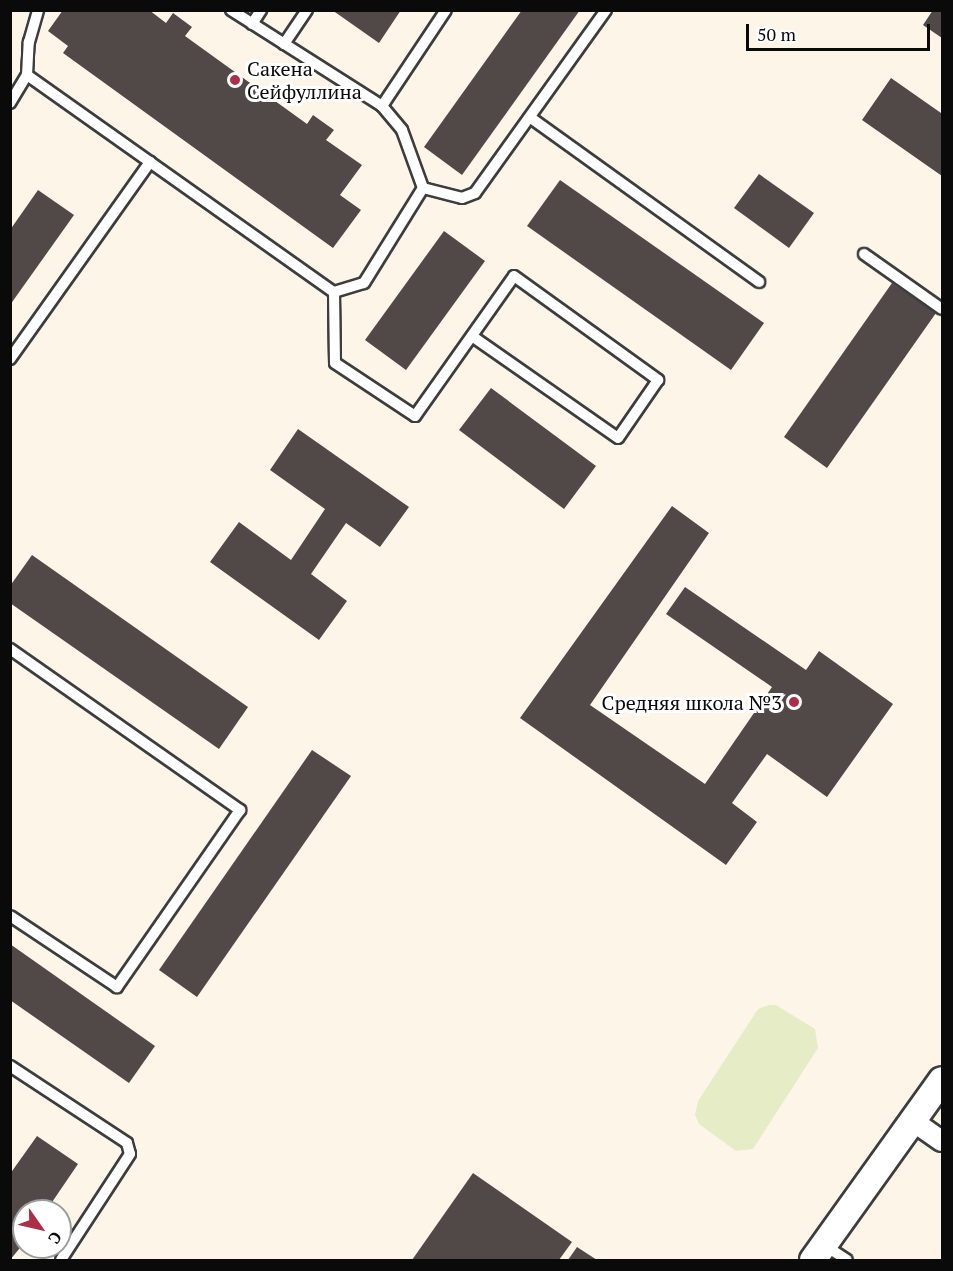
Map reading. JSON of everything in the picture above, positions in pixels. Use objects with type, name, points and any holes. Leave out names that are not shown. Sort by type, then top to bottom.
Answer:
[{"type":"street","points":[[818,1252],[942,1080]]},
{"type":"street","points":[[913,1121],[942,1141]]},
{"type":"lane","points":[[10,103],[27,75],[29,42],[38,10]]},
{"type":"lane","points":[[231,10],[382,106],[402,130],[423,188]]},
{"type":"lane","points":[[252,24],[261,10]]},
{"type":"lane","points":[[284,44],[307,10]]},
{"type":"lane","points":[[382,106],[446,10]]},
{"type":"lane","points":[[423,188],[462,198],[475,193],[531,118],[606,10]]},
{"type":"lane","points":[[27,75],[334,292]]},
{"type":"lane","points":[[531,118],[759,282]]},
{"type":"lane","points":[[10,359],[150,162]]},
{"type":"lane","points":[[334,292],[364,283],[423,188]]},
{"type":"lane","points":[[864,254],[942,309]]},
{"type":"lane","points":[[334,292],[335,363],[415,416],[514,276],[658,380],[618,438],[472,336]]},
{"type":"lane","points":[[10,649],[240,810],[117,987],[10,916]]},
{"type":"lane","points":[[10,1066],[127,1143],[130,1154],[61,1260]]},
{"type":"lane","points":[[818,1252],[847,1260]]},
{"type":"green space","points":[[776,1005],[815,1029],[818,1048],[753,1149],[736,1151],[699,1124],[695,1115],[698,1101],[758,1009]]},
{"type":"building","points":[[63,10],[149,10],[166,23],[173,13],[192,27],[185,36],[307,124],[313,115],[334,130],[326,140],[362,165],[340,195],[361,210],[333,248],[63,53],[68,46],[48,31]]},
{"type":"building","points":[[332,10],[401,10],[379,43]]},
{"type":"building","points":[[522,10],[580,10],[462,175],[424,147]]},
{"type":"building","points":[[933,10],[942,10],[942,38],[923,25]]},
{"type":"building","points":[[891,78],[941,113],[942,110],[942,176],[862,120]]},
{"type":"building","points":[[759,174],[814,213],[789,248],[734,208]]},
{"type":"building","points":[[560,180],[764,323],[731,370],[527,226]]},
{"type":"building","points":[[38,190],[74,215],[10,305],[10,230]]},
{"type":"building","points":[[444,231],[485,261],[406,370],[365,340]]},
{"type":"building","points":[[892,283],[936,313],[827,468],[784,437]]},
{"type":"building","points":[[491,388],[596,466],[564,509],[459,430]]},
{"type":"building","points":[[298,429],[409,507],[380,547],[346,523],[311,574],[347,601],[319,640],[210,562],[239,522],[291,560],[325,509],[270,470]]},
{"type":"building","points":[[672,506],[709,533],[590,705],[705,784],[772,687],[666,614],[685,587],[806,670],[819,651],[893,704],[827,797],[767,754],[732,803],[757,822],[726,865],[520,718]]},
{"type":"building","points":[[32,555],[248,707],[219,749],[10,603],[10,586]]},
{"type":"building","points":[[312,750],[351,776],[197,997],[159,970]]},
{"type":"building","points":[[10,944],[155,1046],[129,1083],[10,1000]]},
{"type":"building","points":[[37,1136],[78,1164],[54,1199],[12,1199],[12,1258],[10,1260],[10,1174]]},
{"type":"building","points":[[473,1173],[572,1242],[559,1260],[412,1260]]},
{"type":"building","points":[[577,1247],[597,1260],[568,1260]]},
{"type":"place","name":"Сакена Сейфуллина","points":[[235,80]]},
{"type":"place","name":"Средняя школа №3","points":[[794,702]]}]
